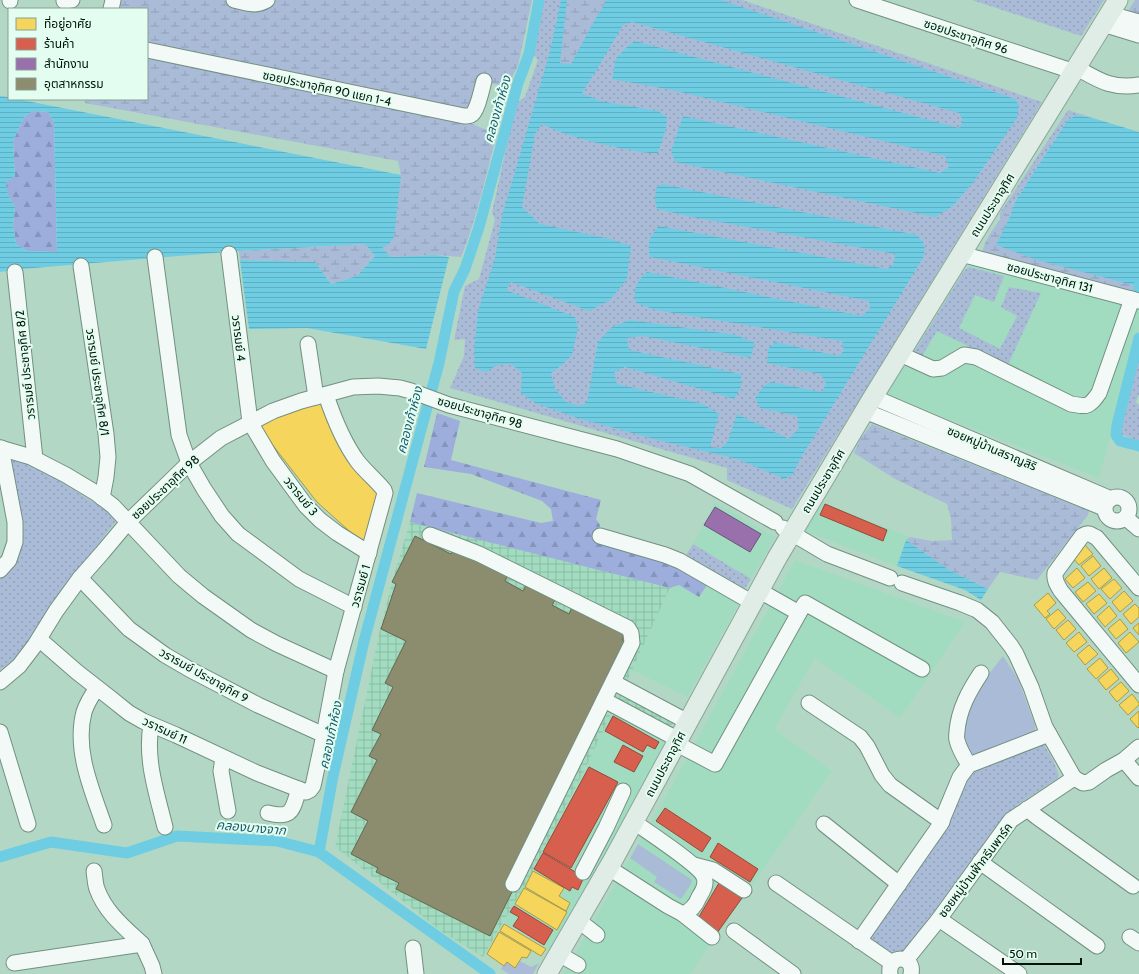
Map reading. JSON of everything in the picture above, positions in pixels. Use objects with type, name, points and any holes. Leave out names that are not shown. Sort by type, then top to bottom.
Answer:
[{"type":"main road","name":"ถนนประชาอุทิศ","points":[[547,974],[632,827],[756,597],[783,528],[869,404],[1076,70],[1110,12]]},
{"type":"street","points":[[234,0],[255,5],[267,0]]},
{"type":"street","name":"ซอยประชาอุทิศ 96","points":[[857,0],[1076,70],[1101,82],[1119,87],[1139,85]]},
{"type":"street","points":[[1110,12],[1139,22]]},
{"type":"street","points":[[1110,12],[1139,35]]},
{"type":"street","name":"ซอยประชาอุทิศ 90 แยก 1-4","points":[[148,50],[464,116],[470,116],[476,109],[484,81]]},
{"type":"street","name":"วรารมย์ 4","points":[[229,254],[250,422]]},
{"type":"street","name":"ซอยประชาอุทิศ 131","points":[[961,254],[1136,300]]},
{"type":"street","points":[[155,258],[178,436],[189,463],[222,516],[238,534],[299,579],[354,607]]},
{"type":"street","name":"วรารมย์ ประชาอุทิศ 8/1","points":[[82,266],[108,457],[102,498]]},
{"type":"street","name":"วรารมย์ ประชาอุทิศ 8/2","points":[[15,272],[35,459]]},
{"type":"street","points":[[900,354],[933,369],[942,368],[964,355],[976,357],[1071,404],[1083,407],[1091,403],[1099,392],[1136,300]]},
{"type":"street","points":[[308,344],[321,396]]},
{"type":"street","name":"ซอยประชาอุทิศ 98","points":[[0,682],[20,666],[56,611],[80,578],[128,522],[189,463],[221,438],[273,411],[301,401],[353,388],[378,386],[400,388],[449,405],[616,449],[690,474],[783,528]]},
{"type":"street","name":"วรารมย์ 1","points":[[268,813],[284,815],[290,812],[303,790],[313,786],[336,671],[385,493],[384,490],[366,472],[348,448],[321,396]]},
{"type":"street","name":"ซอยหมู่บ้านสราญสิริ","points":[[869,404],[1108,504]]},
{"type":"street","name":"วรารมย์ 3","points":[[250,422],[273,461],[306,506],[320,520],[369,553]]},
{"type":"street","points":[[0,570],[9,560],[15,542],[15,522],[1,448],[35,459],[66,475],[102,498],[113,506],[178,576],[202,596],[251,630],[277,644],[336,671]]},
{"type":"street","name":"ซอยหมู่บ้านสราญสิริ","points":[[1131,512],[1119,522],[1112,521],[1106,515],[1108,504],[1115,497],[1122,498],[1125,500],[1131,512],[1139,529]]},
{"type":"street","points":[[783,528],[828,554],[896,581],[977,610],[992,622],[1016,654],[1031,687],[1045,727],[1074,778],[1080,782],[1089,782],[1124,760],[1139,748]]},
{"type":"street","points":[[1139,588],[1097,538],[1086,533],[1082,536],[1055,573],[1055,581],[1061,591],[1139,684]]},
{"type":"street","points":[[430,535],[479,554],[628,628],[631,633],[632,643],[513,884]]},
{"type":"street","points":[[600,536],[665,555],[756,597],[799,613]]},
{"type":"street","name":"วรารมย์ ประชาอุทิศ 9","points":[[80,578],[130,629],[165,655],[258,705],[324,735]]},
{"type":"street","points":[[604,700],[716,764],[805,603],[922,669]]},
{"type":"street","name":"วรารมย์ 11","points":[[39,639],[97,688],[130,713],[151,725],[176,735],[257,774],[303,790]]},
{"type":"street","points":[[969,766],[961,752],[957,739],[958,720],[965,701],[981,673]]},
{"type":"street","points":[[613,682],[688,722]]},
{"type":"street","points":[[97,688],[84,711],[81,726],[82,746],[86,773],[104,825]]},
{"type":"street","points":[[809,703],[860,737],[867,746],[882,775],[890,785],[942,822]]},
{"type":"street","points":[[151,725],[148,742],[151,768],[165,827]]},
{"type":"street","points":[[0,732],[28,824]]},
{"type":"street","points":[[859,940],[940,826],[960,777],[969,766],[1049,734]]},
{"type":"street","points":[[223,758],[221,771],[228,811]]},
{"type":"street","points":[[1124,760],[1139,778]]},
{"type":"street","name":"ซอยหมู่บ้านฟ้ากรีนพาร์ค","points":[[896,969],[939,919],[1011,820],[1074,778]]},
{"type":"street","points":[[583,872],[623,791]]},
{"type":"street","points":[[1028,809],[1037,818],[1133,886]]},
{"type":"street","points":[[609,821],[632,827],[694,865],[704,876],[705,886],[697,903],[689,912],[683,914]]},
{"type":"street","points":[[824,824],[899,884]]},
{"type":"street","points":[[980,862],[1097,946]]},
{"type":"street","points":[[694,865],[713,870],[744,890]]},
{"type":"street","points":[[609,868],[683,914],[712,937]]},
{"type":"street","points":[[94,871],[97,888],[103,902],[115,919],[142,944],[154,974]]},
{"type":"street","points":[[776,883],[859,940],[896,969]]},
{"type":"street","points":[[939,919],[1019,974]]},
{"type":"street","points":[[579,921],[597,935]]},
{"type":"street","points":[[734,931],[793,974]]},
{"type":"street","points":[[14,962],[142,944]]},
{"type":"street","points":[[412,948],[416,974]]},
{"type":"street","points":[[559,954],[578,965]]},
{"type":"shaded area","points":[[561,0],[567,0],[560,63],[571,64],[607,0],[721,0],[1015,99],[1019,105],[1017,118],[975,180],[953,206],[935,217],[675,162],[671,151],[683,116],[940,173],[949,167],[945,156],[672,90],[612,79],[616,58],[635,41],[959,128],[963,121],[959,113],[632,22],[623,25],[582,93],[600,101],[658,111],[667,117],[666,128],[658,153],[638,152],[589,141],[560,132],[542,124],[535,134],[522,207],[540,224],[610,239],[631,246],[627,279],[610,300],[589,311],[511,282],[506,290],[575,317],[578,328],[572,355],[551,373],[555,389],[566,402],[581,406],[587,402],[598,342],[612,327],[630,320],[736,335],[755,343],[750,358],[643,336],[627,338],[629,350],[741,374],[741,387],[734,399],[625,367],[614,372],[617,384],[703,404],[719,414],[710,447],[721,448],[728,441],[737,414],[789,439],[799,428],[797,416],[760,408],[755,398],[764,386],[771,382],[822,392],[826,383],[820,374],[767,363],[768,349],[775,342],[838,356],[844,351],[842,341],[656,310],[636,303],[636,286],[643,275],[647,272],[861,316],[870,309],[869,301],[650,257],[649,243],[659,226],[887,269],[894,264],[895,254],[692,217],[657,209],[655,200],[656,188],[662,184],[917,235],[922,240],[925,248],[923,258],[799,461],[793,474],[785,479],[737,459],[658,440],[577,418],[535,403],[521,393],[522,373],[511,364],[497,365],[486,372],[475,368],[474,350],[478,311],[495,258],[502,216],[550,51]]},
{"type":"shaded area","points":[[0,96],[8,97],[8,100],[22,100],[401,175],[394,237],[389,244],[382,248],[391,257],[435,255],[449,257],[426,349],[307,328],[249,329],[240,260],[315,262],[331,284],[357,276],[375,256],[365,244],[239,251],[0,272]],"holes":[[[33,111],[48,112],[54,122],[57,252],[27,251],[16,244],[13,225],[15,207],[8,195],[6,182],[15,176],[13,141],[24,117]]]},
{"type":"shaded area","points":[[1076,115],[1093,118],[1139,132],[1139,285],[1133,285],[1037,260],[996,245],[1008,221],[1016,200],[1067,121]]},
{"type":"shaded area","points":[[973,264],[1139,307],[1139,328],[1099,478],[887,395],[964,270]]},
{"type":"shaded area","points":[[820,501],[910,537],[906,540],[897,566],[805,531],[814,509]]},
{"type":"shaded area","points":[[715,502],[775,537],[751,579],[693,544]]},
{"type":"shaded area","points":[[410,522],[670,588],[626,683],[681,710],[664,738],[612,712],[586,767],[532,872],[483,957],[441,931],[335,847],[380,629]]},
{"type":"shaded area","points":[[906,540],[951,571],[988,589],[981,600],[965,590],[897,566]]},
{"type":"shaded area","points":[[795,560],[965,622],[900,718],[815,658],[774,729],[832,771],[690,974],[563,974],[665,798]]},
{"type":"shaded area","points":[[709,582],[741,600],[687,697],[632,670],[670,588],[679,585]]},
{"type":"shaded area","points":[[612,711],[664,738],[668,744],[550,950],[503,922],[532,872],[586,767]]},
{"type":"green space","points":[[109,0],[532,0],[518,66],[507,87],[478,80],[470,123],[496,134],[470,233],[461,257],[435,255],[391,257],[381,248],[401,175],[398,161],[85,103],[85,100],[148,100],[148,8],[107,8]]},
{"type":"green space","points":[[544,0],[742,0],[1042,102],[792,509],[727,480],[727,468],[450,388],[464,356],[465,339],[454,340],[465,286],[479,279],[495,220],[492,212],[516,103],[525,97],[538,60],[533,54]]},
{"type":"green space","points":[[567,0],[607,0],[571,64],[560,63]]},
{"type":"green space","points":[[972,0],[1104,0],[1081,36]]},
{"type":"green space","points":[[1135,0],[1139,0],[1139,15],[1128,11]]},
{"type":"green space","points":[[1068,110],[1093,118],[1076,115],[1067,121],[1016,200],[1000,220],[1000,213]]},
{"type":"green space","points":[[33,111],[48,112],[54,122],[57,252],[27,251],[16,244],[13,225],[15,207],[8,195],[5,182],[15,176],[13,141],[24,117]]},
{"type":"green space","points":[[1016,200],[1008,221],[1133,285],[1139,285],[1139,294],[982,253],[991,232]]},
{"type":"green space","points":[[365,244],[375,256],[357,276],[331,284],[315,262],[240,260],[239,251]]},
{"type":"green space","points":[[969,267],[1004,276],[994,302],[975,295],[959,328],[1000,349],[1017,316],[1001,307],[1009,287],[1041,293],[1008,365],[937,331],[922,356],[918,357],[914,352],[964,271]]},
{"type":"green space","points":[[1139,358],[1139,394],[1136,402],[1139,405],[1139,441],[1120,434]]},
{"type":"green space","points":[[437,413],[460,421],[451,460],[601,500],[596,519],[600,525],[596,541],[676,564],[709,582],[699,597],[679,585],[670,588],[410,522],[417,493],[541,523],[553,521],[551,509],[542,501],[471,474],[424,467]]},
{"type":"green space","points":[[872,424],[1089,511],[1088,515],[1037,580],[1000,572],[988,589],[951,571],[906,540],[910,537],[932,541],[952,540],[951,519],[947,504],[895,479],[854,453],[860,439]]},
{"type":"green space","points":[[10,456],[41,469],[118,518],[47,611],[18,657],[0,670],[0,574],[15,563]]},
{"type":"green space","points":[[693,544],[751,579],[742,593],[683,560]]},
{"type":"green space","points":[[1003,656],[1018,679],[1035,725],[1035,731],[974,756],[969,754],[962,737],[964,717],[975,694]]},
{"type":"green space","points":[[1043,743],[1053,760],[1059,775],[1057,779],[1017,805],[1003,817],[902,955],[894,956],[869,940],[969,779],[978,768]]},
{"type":"green space","points":[[638,844],[692,880],[681,899],[654,882],[657,877],[630,858]]},
{"type":"green space","points":[[506,961],[520,961],[531,967],[539,963],[533,974],[509,974],[501,969]]},
{"type":"building: ที่อยู่อาศัย","points":[[323,403],[381,492],[367,547],[317,502],[257,425],[302,406]]},
{"type":"building: ที่อยู่อาศัย","points":[[1084,544],[1093,554],[1079,565],[1073,558]]},
{"type":"building: ที่อยู่อาศัย","points":[[1093,556],[1101,566],[1089,576],[1081,566]]},
{"type":"building: ที่อยู่อาศัย","points":[[1077,568],[1085,578],[1073,588],[1065,579]]},
{"type":"building: ที่อยู่อาศัย","points":[[1104,568],[1112,578],[1099,589],[1091,579]]},
{"type":"building: ที่อยู่อาศัย","points":[[1114,579],[1122,588],[1110,599],[1101,589]]},
{"type":"building: ที่อยู่อาศัย","points":[[1088,582],[1096,591],[1083,602],[1075,592]]},
{"type":"building: ที่อยู่อาศัย","points":[[1124,591],[1133,601],[1120,612],[1112,602]]},
{"type":"building: ที่อยู่อาศัย","points":[[1048,593],[1056,603],[1047,611],[1050,614],[1045,618],[1034,605]]},
{"type":"building: ที่อยู่อาศัย","points":[[1099,594],[1107,603],[1094,614],[1086,604]]},
{"type":"building: ที่อยู่อาศัย","points":[[1135,604],[1139,608],[1139,617],[1131,624],[1123,614]]},
{"type":"building: ที่อยู่อาศัย","points":[[1109,606],[1117,616],[1105,627],[1097,617]]},
{"type":"building: ที่อยู่อาศัย","points":[[1058,609],[1066,618],[1054,629],[1046,619]]},
{"type":"building: ที่อยู่อาศัย","points":[[1120,619],[1128,629],[1116,639],[1108,629]]},
{"type":"building: ที่อยู่อาศัย","points":[[1068,620],[1076,629],[1064,640],[1056,630]]},
{"type":"building: ที่อยู่อาศัย","points":[[1139,623],[1139,635],[1133,628]]},
{"type":"building: ที่อยู่อาศัย","points":[[1079,632],[1087,642],[1074,652],[1066,643]]},
{"type":"building: ที่อยู่อาศัย","points":[[1130,632],[1139,642],[1126,653],[1118,643]]},
{"type":"building: ที่อยู่อาศัย","points":[[1089,645],[1098,654],[1085,665],[1077,655]]},
{"type":"building: ที่อยู่อาศัย","points":[[1100,658],[1108,668],[1096,679],[1087,669]]},
{"type":"building: ที่อยู่อาศัย","points":[[1111,669],[1119,679],[1106,690],[1098,680]]},
{"type":"building: ที่อยู่อาศัย","points":[[1121,682],[1129,691],[1117,702],[1109,692]]},
{"type":"building: ที่อยู่อาศัย","points":[[1132,694],[1139,705],[1128,715],[1119,705]]},
{"type":"building: ที่อยู่อาศัย","points":[[1139,711],[1139,727],[1138,728],[1130,719]]},
{"type":"building: ที่อยู่อาศัย","points":[[533,871],[564,888],[559,896],[570,903],[566,911],[525,887]]},
{"type":"building: ที่อยู่อาศัย","points":[[524,888],[567,912],[557,930],[515,904]]},
{"type":"building: ที่อยู่อาศัย","points":[[504,924],[546,949],[541,956],[500,931]]},
{"type":"building: ที่อยู่อาศัย","points":[[499,932],[531,951],[527,958],[522,957],[515,968],[507,962],[504,966],[487,954]]},
{"type":"building: ร้านค้า","points":[[825,504],[887,530],[883,541],[820,515]]},
{"type":"building: ร้านค้า","points":[[613,716],[659,742],[655,749],[647,745],[643,752],[605,731]]},
{"type":"building: ร้านค้า","points":[[623,745],[643,756],[634,772],[614,762]]},
{"type":"building: ร้านค้า","points":[[589,767],[618,782],[571,868],[543,852]]},
{"type":"building: ร้านค้า","points":[[665,808],[711,838],[702,852],[656,821]]},
{"type":"building: ร้านค้า","points":[[718,843],[758,869],[750,882],[710,857]]},
{"type":"building: ร้านค้า","points":[[543,853],[584,877],[578,890],[572,887],[570,891],[534,869]]},
{"type":"building: ร้านค้า","points":[[719,883],[742,898],[717,933],[697,920]]},
{"type":"building: ร้านค้า","points":[[514,906],[553,930],[544,945],[513,926],[519,917],[510,912]]},
{"type":"building: สำนักงาน","points":[[715,507],[761,534],[750,552],[704,525]]},
{"type":"building: อุตสาหกรรม","points":[[415,536],[451,554],[454,548],[508,575],[505,581],[523,591],[528,581],[558,595],[552,605],[569,614],[573,605],[626,632],[622,640],[627,643],[514,888],[490,936],[396,889],[399,883],[376,872],[378,868],[351,854],[368,821],[351,812],[377,760],[369,756],[381,734],[372,730],[393,687],[385,683],[406,641],[381,629],[396,584],[392,582]]},
{"type":"waterway","name":"คลองเก้าห้อง","points":[[319,852],[333,776],[364,641],[439,363],[454,291],[465,269],[479,227],[518,83],[529,54],[539,0]]},
{"type":"waterway","points":[[1139,285],[1139,292]]},
{"type":"waterway","points":[[1139,338],[1117,425],[1116,435],[1120,441],[1139,446]]},
{"type":"waterway","name":"คลองบางจาก","points":[[0,857],[51,842],[127,853],[177,836],[277,841],[319,852],[490,974]]}]
